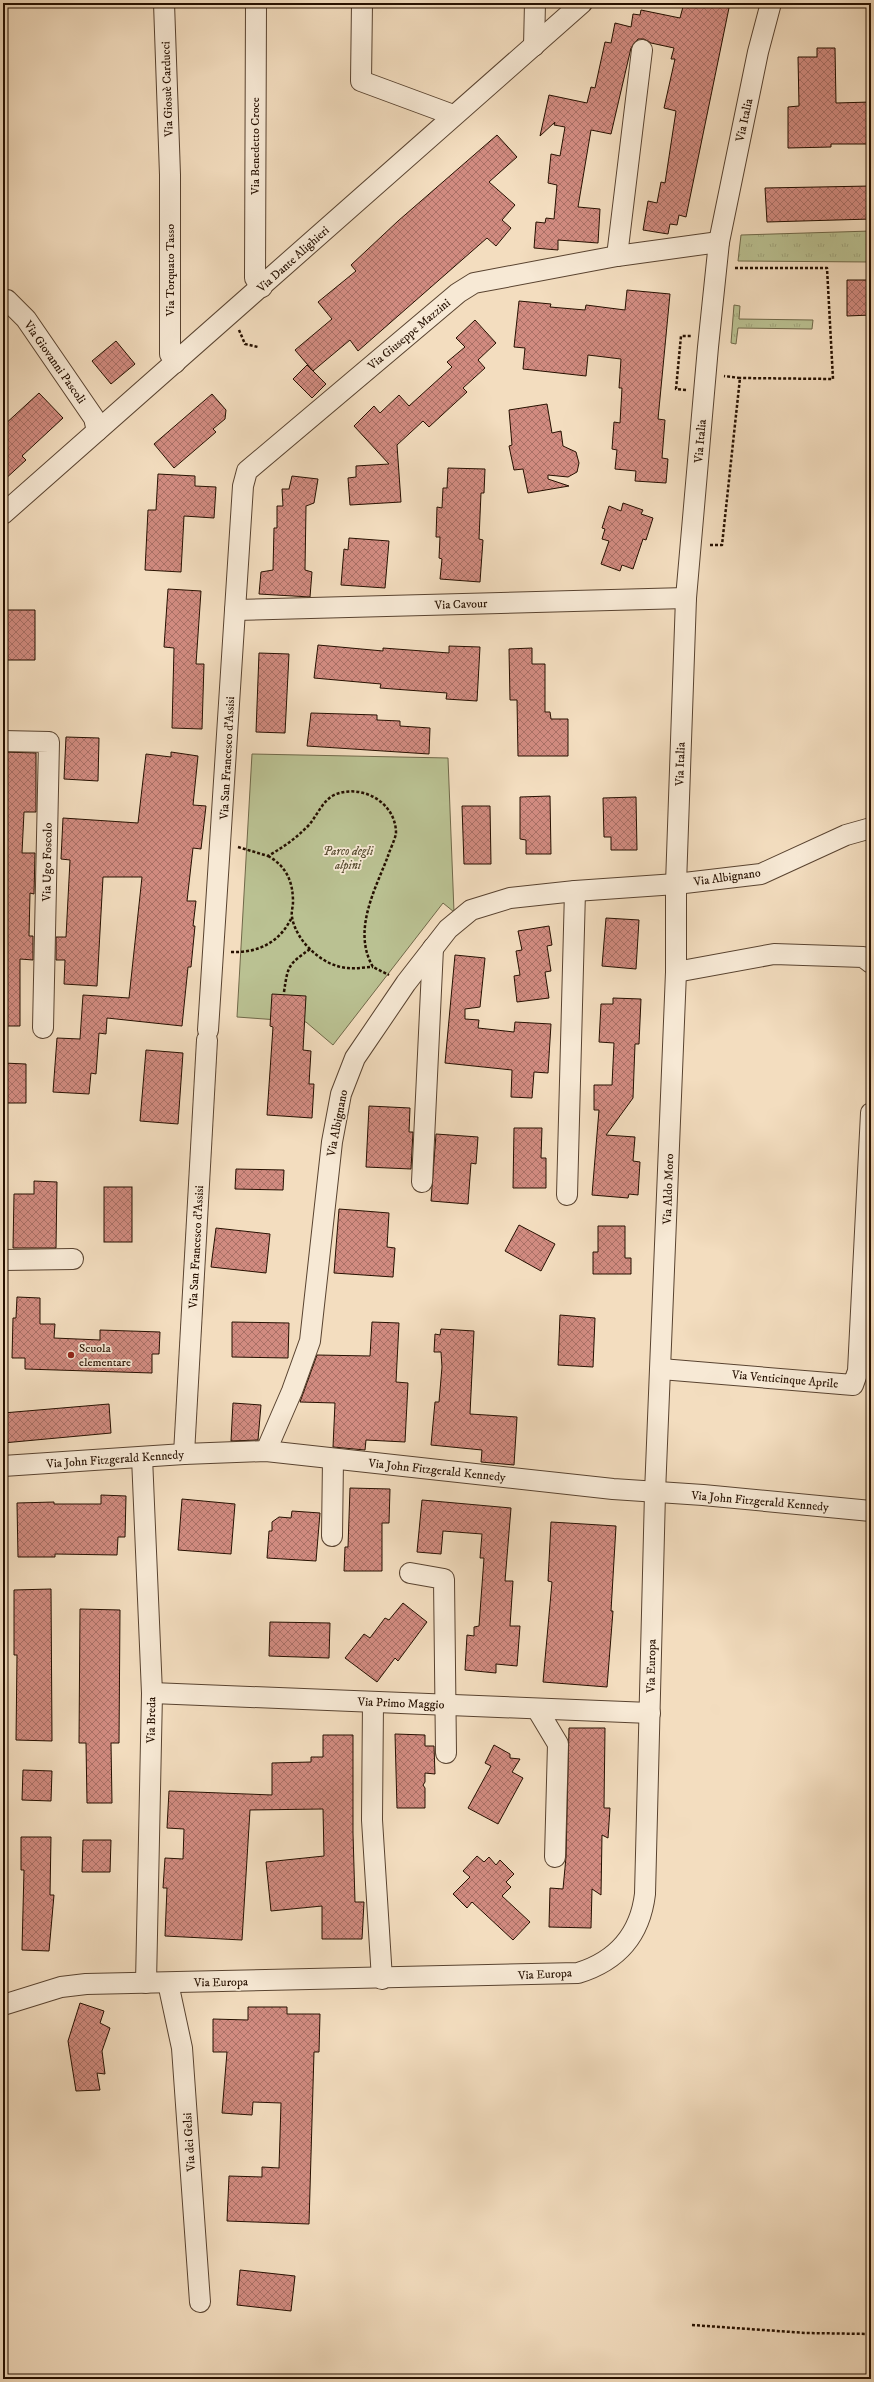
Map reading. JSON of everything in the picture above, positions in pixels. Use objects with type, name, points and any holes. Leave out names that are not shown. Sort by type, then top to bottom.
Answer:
[{"type":"street","name":"Via Giosuè Carducci","points":[[164,3],[170,175]]},
{"type":"street","name":"Via Benedetto Croce","points":[[256,3],[255,278],[262,287]]},
{"type":"street","points":[[362,3],[361,81],[453,115]]},
{"type":"street","points":[[534,3],[534,46]]},
{"type":"street","name":"Via Dante Alighieri","points":[[3,514],[262,287],[453,115],[582,3]]},
{"type":"street","name":"Via Italia","points":[[676,884],[686,598],[708,347],[719,242],[758,52],[771,3]]},
{"type":"street","points":[[617,256],[642,50]]},
{"type":"street","name":"Via Torquato Tasso","points":[[170,175],[170,354],[175,364]]},
{"type":"street","name":"Via Giuseppe Mazzini","points":[[243,486],[247,471],[264,456],[458,293],[474,283],[617,256],[719,242]]},
{"type":"street","name":"Via Giovanni Pascoli","points":[[3,300],[7,300],[26,319],[94,418],[97,431]]},
{"type":"street","name":"Via San Francesco d'Assisi","points":[[184,1454],[208,1035],[243,486]]},
{"type":"street","name":"Via Cavour","points":[[235,610],[686,598]]},
{"type":"street","name":"Via Ugo Foscolo","points":[[3,741],[49,742],[43,1028]]},
{"type":"street","name":"Via Albignano","points":[[266,1451],[292,1391],[310,1340],[332,1142],[341,1094],[355,1058],[406,984],[448,929],[471,910],[510,898],[575,891],[676,884],[761,874],[846,835],[871,828]]},
{"type":"street","name":"Via Aldo Moro","points":[[655,1493],[676,972],[676,884]]},
{"type":"street","points":[[567,1196],[575,891]]},
{"type":"street","points":[[422,1182],[434,948]]},
{"type":"street","points":[[676,972],[774,954],[863,958],[871,963]]},
{"type":"street","name":"Via Venticinque Aprile","points":[[661,1369],[853,1385],[858,1371],[871,1113]]},
{"type":"street","points":[[3,1260],[73,1259]]},
{"type":"street","name":"Via John Fitzgerald Kennedy","points":[[3,1466],[142,1456],[266,1451],[655,1493],[703,1495],[871,1511]]},
{"type":"street","name":"Via Breda","points":[[142,1456],[152,1693],[146,1984]]},
{"type":"street","points":[[332,1536],[333,1459]]},
{"type":"street","name":"Via Europa","points":[[3,2005],[61,1987],[86,1984],[563,1975],[593,1968],[618,1952],[635,1930],[643,1906],[650,1713],[655,1493]]},
{"type":"street","points":[[410,1573],[444,1579],[446,1753]]},
{"type":"street","name":"Via Primo Maggio","points":[[152,1693],[650,1713]]},
{"type":"street","points":[[373,1702],[372,1820],[382,1979]]},
{"type":"street","points":[[537,1709],[558,1744],[555,1857]]},
{"type":"street","name":"Via dei Gelsi","points":[[168,1983],[182,2048],[200,2302]]},
{"type":"path","points":[[720,376],[740,378],[834,379],[827,268],[730,268]]},
{"type":"path","points":[[237,326],[245,344],[258,347]]},
{"type":"path","points":[[706,544],[722,545],[740,378]]},
{"type":"path","points":[[268,856],[289,843],[308,827],[325,801],[342,792],[360,791],[378,799],[386,806],[391,814],[396,834],[370,905],[365,924],[365,944],[373,967]]},
{"type":"path","points":[[246,849],[268,856],[280,864],[289,878],[293,901],[292,917],[296,929],[310,949],[334,965],[348,968],[373,967],[406,984]]},
{"type":"path","points":[[240,952],[258,949],[271,942],[282,933],[292,917]]},
{"type":"path","points":[[284,992],[287,970],[293,962],[310,949]]},
{"type":"path","points":[[692,2325],[806,2333],[871,2334]]},
{"type":"green space","points":[[871,231],[871,262],[738,261],[741,235]]},
{"type":"green space","points":[[734,305],[740,306],[739,319],[813,320],[812,329],[738,328],[736,344],[731,343]]},
{"type":"green space","name":"Parco degli alpini","points":[[252,754],[448,758],[454,912],[443,903],[333,1045],[306,1022],[237,1017]]},
{"type":"building","points":[[684,3],[730,3],[686,217],[679,215],[677,225],[670,224],[668,234],[643,230],[648,201],[657,203],[661,182],[665,183],[676,111],[664,108],[675,59],[671,59],[674,48],[651,43],[644,39],[638,39],[631,48],[611,134],[591,130],[578,207],[600,209],[598,243],[558,240],[558,250],[534,248],[536,222],[545,223],[546,218],[554,219],[557,185],[548,183],[551,154],[560,156],[565,127],[554,125],[555,122],[540,136],[549,95],[587,103],[591,87],[595,88],[605,42],[611,43],[615,23],[631,27],[633,14],[640,15],[641,10],[680,18]]},
{"type":"building","points":[[817,48],[835,48],[836,103],[871,102],[871,144],[831,144],[831,147],[788,148],[788,107],[799,106],[798,57],[817,57]]},
{"type":"building","points":[[497,135],[517,157],[489,182],[515,205],[502,220],[511,228],[496,246],[487,238],[358,351],[350,340],[313,371],[295,350],[332,319],[318,302],[356,271],[351,265],[398,221]]},
{"type":"building","points":[[871,186],[871,219],[767,222],[765,188]]},
{"type":"building","points":[[847,280],[871,280],[871,315],[847,316]]},
{"type":"building","points":[[627,290],[670,294],[658,419],[665,420],[662,458],[668,459],[666,483],[635,481],[636,471],[615,469],[617,450],[612,449],[614,422],[620,423],[622,388],[619,388],[621,359],[588,355],[586,376],[523,369],[525,348],[514,347],[519,301],[551,304],[550,307],[585,310],[586,305],[625,310]]},
{"type":"building","points":[[475,320],[496,343],[478,360],[485,368],[463,388],[467,392],[429,427],[423,421],[397,445],[401,502],[350,505],[348,478],[356,477],[356,466],[389,464],[354,426],[374,406],[380,413],[399,395],[409,406],[452,367],[447,362],[465,347],[456,338]]},
{"type":"building","points":[[116,341],[135,364],[111,384],[92,361]]},
{"type":"building","points":[[307,365],[326,384],[312,398],[293,379]]},
{"type":"building","points":[[39,393],[63,418],[22,456],[26,460],[3,481],[3,426]]},
{"type":"building","points":[[212,394],[226,410],[225,419],[213,429],[216,432],[174,468],[154,444]]},
{"type":"building","points":[[547,404],[552,433],[561,431],[563,446],[576,452],[579,463],[577,472],[568,477],[548,475],[548,479],[569,486],[528,493],[523,469],[514,470],[509,446],[512,445],[509,410]]},
{"type":"building","points":[[448,468],[485,469],[484,493],[481,493],[479,539],[483,540],[480,582],[440,579],[442,559],[439,558],[440,537],[436,537],[437,507],[442,508],[443,488],[447,488]]},
{"type":"building","points":[[158,474],[195,476],[195,486],[216,487],[214,518],[184,516],[181,572],[145,570],[148,510],[156,510]]},
{"type":"building","points":[[292,476],[318,479],[314,503],[306,506],[305,570],[312,572],[310,597],[259,594],[261,572],[273,570],[274,528],[277,528],[277,506],[283,506],[282,489],[289,489]]},
{"type":"building","points":[[623,503],[643,510],[641,514],[653,518],[646,540],[643,539],[633,569],[622,565],[620,571],[601,564],[609,541],[602,539],[605,529],[602,528],[609,506],[621,511]]},
{"type":"building","points":[[349,538],[389,541],[385,588],[341,585],[344,549],[348,550]]},
{"type":"building","points":[[168,589],[201,591],[196,664],[204,664],[202,729],[172,728],[174,648],[164,647]]},
{"type":"building","points":[[7,610],[35,610],[35,660],[6,660]]},
{"type":"building","points":[[318,645],[383,651],[383,648],[449,653],[449,646],[480,647],[477,701],[446,699],[447,693],[380,688],[381,684],[314,678]]},
{"type":"building","points":[[532,648],[532,664],[545,664],[545,712],[550,712],[551,719],[568,719],[568,756],[518,756],[517,700],[510,700],[509,649]]},
{"type":"building","points":[[259,653],[289,654],[285,733],[256,732]]},
{"type":"building","points":[[311,713],[377,715],[377,720],[400,721],[400,726],[430,728],[429,754],[307,746]]},
{"type":"building","points":[[66,737],[99,738],[98,781],[64,779]]},
{"type":"building","points":[[3,752],[36,753],[36,812],[24,812],[22,853],[35,853],[34,894],[30,893],[29,936],[33,936],[33,960],[20,959],[20,1026],[3,1026]]},
{"type":"building","points":[[171,752],[198,756],[193,805],[206,806],[201,849],[193,848],[187,901],[196,901],[191,967],[188,967],[182,1026],[107,1018],[106,1034],[99,1033],[96,1074],[91,1073],[89,1094],[53,1092],[57,1038],[80,1039],[83,995],[129,998],[142,877],[103,877],[97,986],[64,984],[65,960],[56,960],[56,937],[66,937],[70,860],[61,859],[63,818],[138,823],[146,754],[171,757]]},
{"type":"building","points":[[550,796],[551,854],[526,854],[526,840],[520,839],[520,797]]},
{"type":"building","points":[[636,797],[637,850],[611,850],[611,837],[604,837],[603,798]]},
{"type":"building","points":[[462,806],[490,806],[491,864],[464,864]]},
{"type":"building","points":[[606,918],[639,920],[636,969],[602,966]]},
{"type":"building","points":[[549,926],[552,945],[547,946],[551,971],[545,972],[549,998],[517,1002],[514,976],[520,975],[516,951],[522,950],[518,931]]},
{"type":"building","points":[[455,955],[485,958],[480,1007],[465,1009],[465,1019],[479,1020],[478,1028],[514,1032],[515,1022],[551,1024],[548,1073],[534,1072],[532,1098],[511,1097],[512,1070],[445,1063]]},
{"type":"building","points":[[272,994],[306,996],[303,1050],[311,1051],[309,1084],[314,1084],[312,1118],[267,1115],[273,1027],[270,1026]]},
{"type":"building","points":[[613,998],[641,999],[639,1044],[635,1044],[633,1098],[606,1135],[635,1137],[633,1161],[640,1162],[638,1195],[629,1194],[628,1198],[592,1195],[599,1110],[594,1110],[594,1085],[612,1085],[614,1043],[599,1042],[601,1004],[613,1004]]},
{"type":"building","points":[[146,1050],[183,1053],[178,1124],[140,1121]]},
{"type":"building","points":[[3,1063],[26,1064],[26,1103],[3,1103]]},
{"type":"building","points":[[369,1106],[410,1108],[409,1132],[413,1132],[411,1169],[366,1167]]},
{"type":"building","points":[[514,1128],[542,1128],[541,1158],[546,1158],[546,1188],[513,1188]]},
{"type":"building","points":[[436,1134],[478,1137],[476,1164],[471,1163],[468,1204],[431,1201]]},
{"type":"building","points":[[236,1169],[284,1170],[283,1190],[235,1189]]},
{"type":"building","points":[[34,1181],[57,1182],[56,1248],[13,1248],[14,1194],[34,1194]]},
{"type":"building","points":[[104,1187],[132,1187],[132,1242],[104,1242]]},
{"type":"building","points":[[339,1209],[389,1213],[387,1247],[395,1248],[393,1277],[334,1273]]},
{"type":"building","points":[[519,1225],[555,1244],[541,1271],[505,1251]]},
{"type":"building","points":[[598,1226],[625,1226],[625,1258],[631,1258],[631,1274],[593,1274],[593,1252],[598,1252]]},
{"type":"building","points":[[216,1228],[270,1234],[266,1273],[211,1267]]},
{"type":"building","points":[[17,1297],[40,1298],[40,1324],[55,1324],[54,1338],[100,1340],[100,1330],[160,1332],[159,1354],[152,1354],[152,1373],[25,1369],[25,1358],[12,1358],[13,1318],[16,1318]]},
{"type":"building","points":[[560,1315],[595,1318],[593,1367],[558,1365]]},
{"type":"building","points":[[232,1322],[289,1323],[288,1358],[232,1357]]},
{"type":"building","points":[[372,1322],[399,1323],[396,1382],[408,1383],[405,1442],[366,1440],[365,1450],[333,1447],[335,1403],[300,1402],[317,1355],[370,1356]]},
{"type":"building","points":[[441,1329],[474,1331],[470,1414],[517,1417],[514,1465],[481,1462],[482,1450],[431,1445],[435,1402],[439,1402],[442,1367],[441,1352],[434,1352],[435,1334],[440,1335]]},
{"type":"building","points":[[233,1403],[261,1405],[258,1440],[231,1441]]},
{"type":"building","points":[[109,1404],[111,1433],[3,1443],[3,1413]]},
{"type":"building","points":[[350,1488],[390,1489],[389,1523],[382,1523],[382,1571],[344,1571],[345,1547],[348,1547]]},
{"type":"building","points":[[101,1495],[126,1496],[125,1537],[118,1537],[117,1555],[55,1554],[55,1557],[18,1557],[17,1503],[54,1502],[54,1504],[101,1504]]},
{"type":"building","points":[[182,1499],[235,1504],[231,1554],[178,1550]]},
{"type":"building","points":[[422,1500],[511,1508],[505,1581],[513,1581],[510,1626],[520,1626],[517,1666],[496,1664],[496,1673],[465,1670],[467,1635],[474,1636],[474,1627],[479,1626],[484,1558],[480,1558],[482,1534],[443,1531],[441,1554],[417,1552]]},
{"type":"building","points":[[292,1511],[320,1513],[316,1561],[267,1558],[269,1531],[272,1531],[272,1522],[279,1517],[291,1518]]},
{"type":"building","points":[[551,1522],[616,1526],[611,1611],[613,1611],[607,1687],[543,1682],[552,1582],[548,1581]]},
{"type":"building","points":[[51,1589],[52,1741],[16,1740],[17,1655],[14,1655],[14,1590]]},
{"type":"building","points":[[403,1603],[427,1622],[398,1661],[395,1658],[377,1682],[345,1658],[364,1634],[370,1638],[385,1618],[389,1620]]},
{"type":"building","points":[[80,1609],[120,1610],[119,1743],[111,1743],[112,1803],[87,1803],[86,1743],[79,1743]]},
{"type":"building","points":[[270,1622],[330,1623],[329,1658],[269,1656]]},
{"type":"building","points":[[569,1728],[605,1728],[604,1808],[610,1808],[608,1838],[602,1835],[601,1895],[592,1889],[591,1928],[549,1927],[550,1888],[563,1889],[566,1857]]},
{"type":"building","points":[[395,1734],[425,1735],[425,1746],[434,1746],[435,1774],[425,1773],[425,1782],[423,1785],[425,1788],[425,1808],[397,1808]]},
{"type":"building","points":[[323,1735],[353,1735],[355,1902],[364,1902],[362,1939],[322,1939],[322,1906],[271,1911],[266,1862],[324,1856],[323,1809],[250,1810],[242,1940],[165,1936],[167,1888],[163,1888],[165,1858],[183,1859],[184,1829],[167,1828],[169,1791],[272,1795],[272,1763],[311,1762],[311,1757],[323,1757]]},
{"type":"building","points":[[494,1745],[510,1754],[510,1758],[520,1759],[512,1772],[523,1778],[498,1824],[468,1808],[491,1766],[485,1763]]},
{"type":"building","points":[[23,1770],[52,1771],[51,1801],[22,1800]]},
{"type":"building","points":[[21,1837],[51,1837],[50,1895],[54,1895],[49,1951],[22,1950],[24,1870],[21,1870]]},
{"type":"building","points":[[83,1840],[111,1840],[110,1872],[82,1872]]},
{"type":"building","points":[[477,1856],[484,1862],[489,1857],[496,1865],[500,1860],[514,1874],[506,1882],[511,1887],[502,1896],[530,1922],[513,1940],[472,1902],[467,1908],[453,1894],[470,1877],[463,1871]]},
{"type":"building","points":[[80,2003],[104,2011],[100,2023],[110,2028],[102,2051],[105,2074],[97,2073],[100,2090],[76,2091],[68,2041]]},
{"type":"building","points":[[248,2007],[287,2007],[287,2014],[320,2014],[319,2052],[314,2052],[309,2224],[227,2221],[229,2176],[262,2177],[262,2167],[279,2168],[281,2103],[253,2102],[252,2115],[222,2113],[227,2052],[213,2052],[213,2019],[248,2020]]},
{"type":"building","points":[[240,2270],[295,2276],[291,2311],[237,2305]]},
{"type":"place","name":"Scuola elementare","points":[[71,1355]]}]
